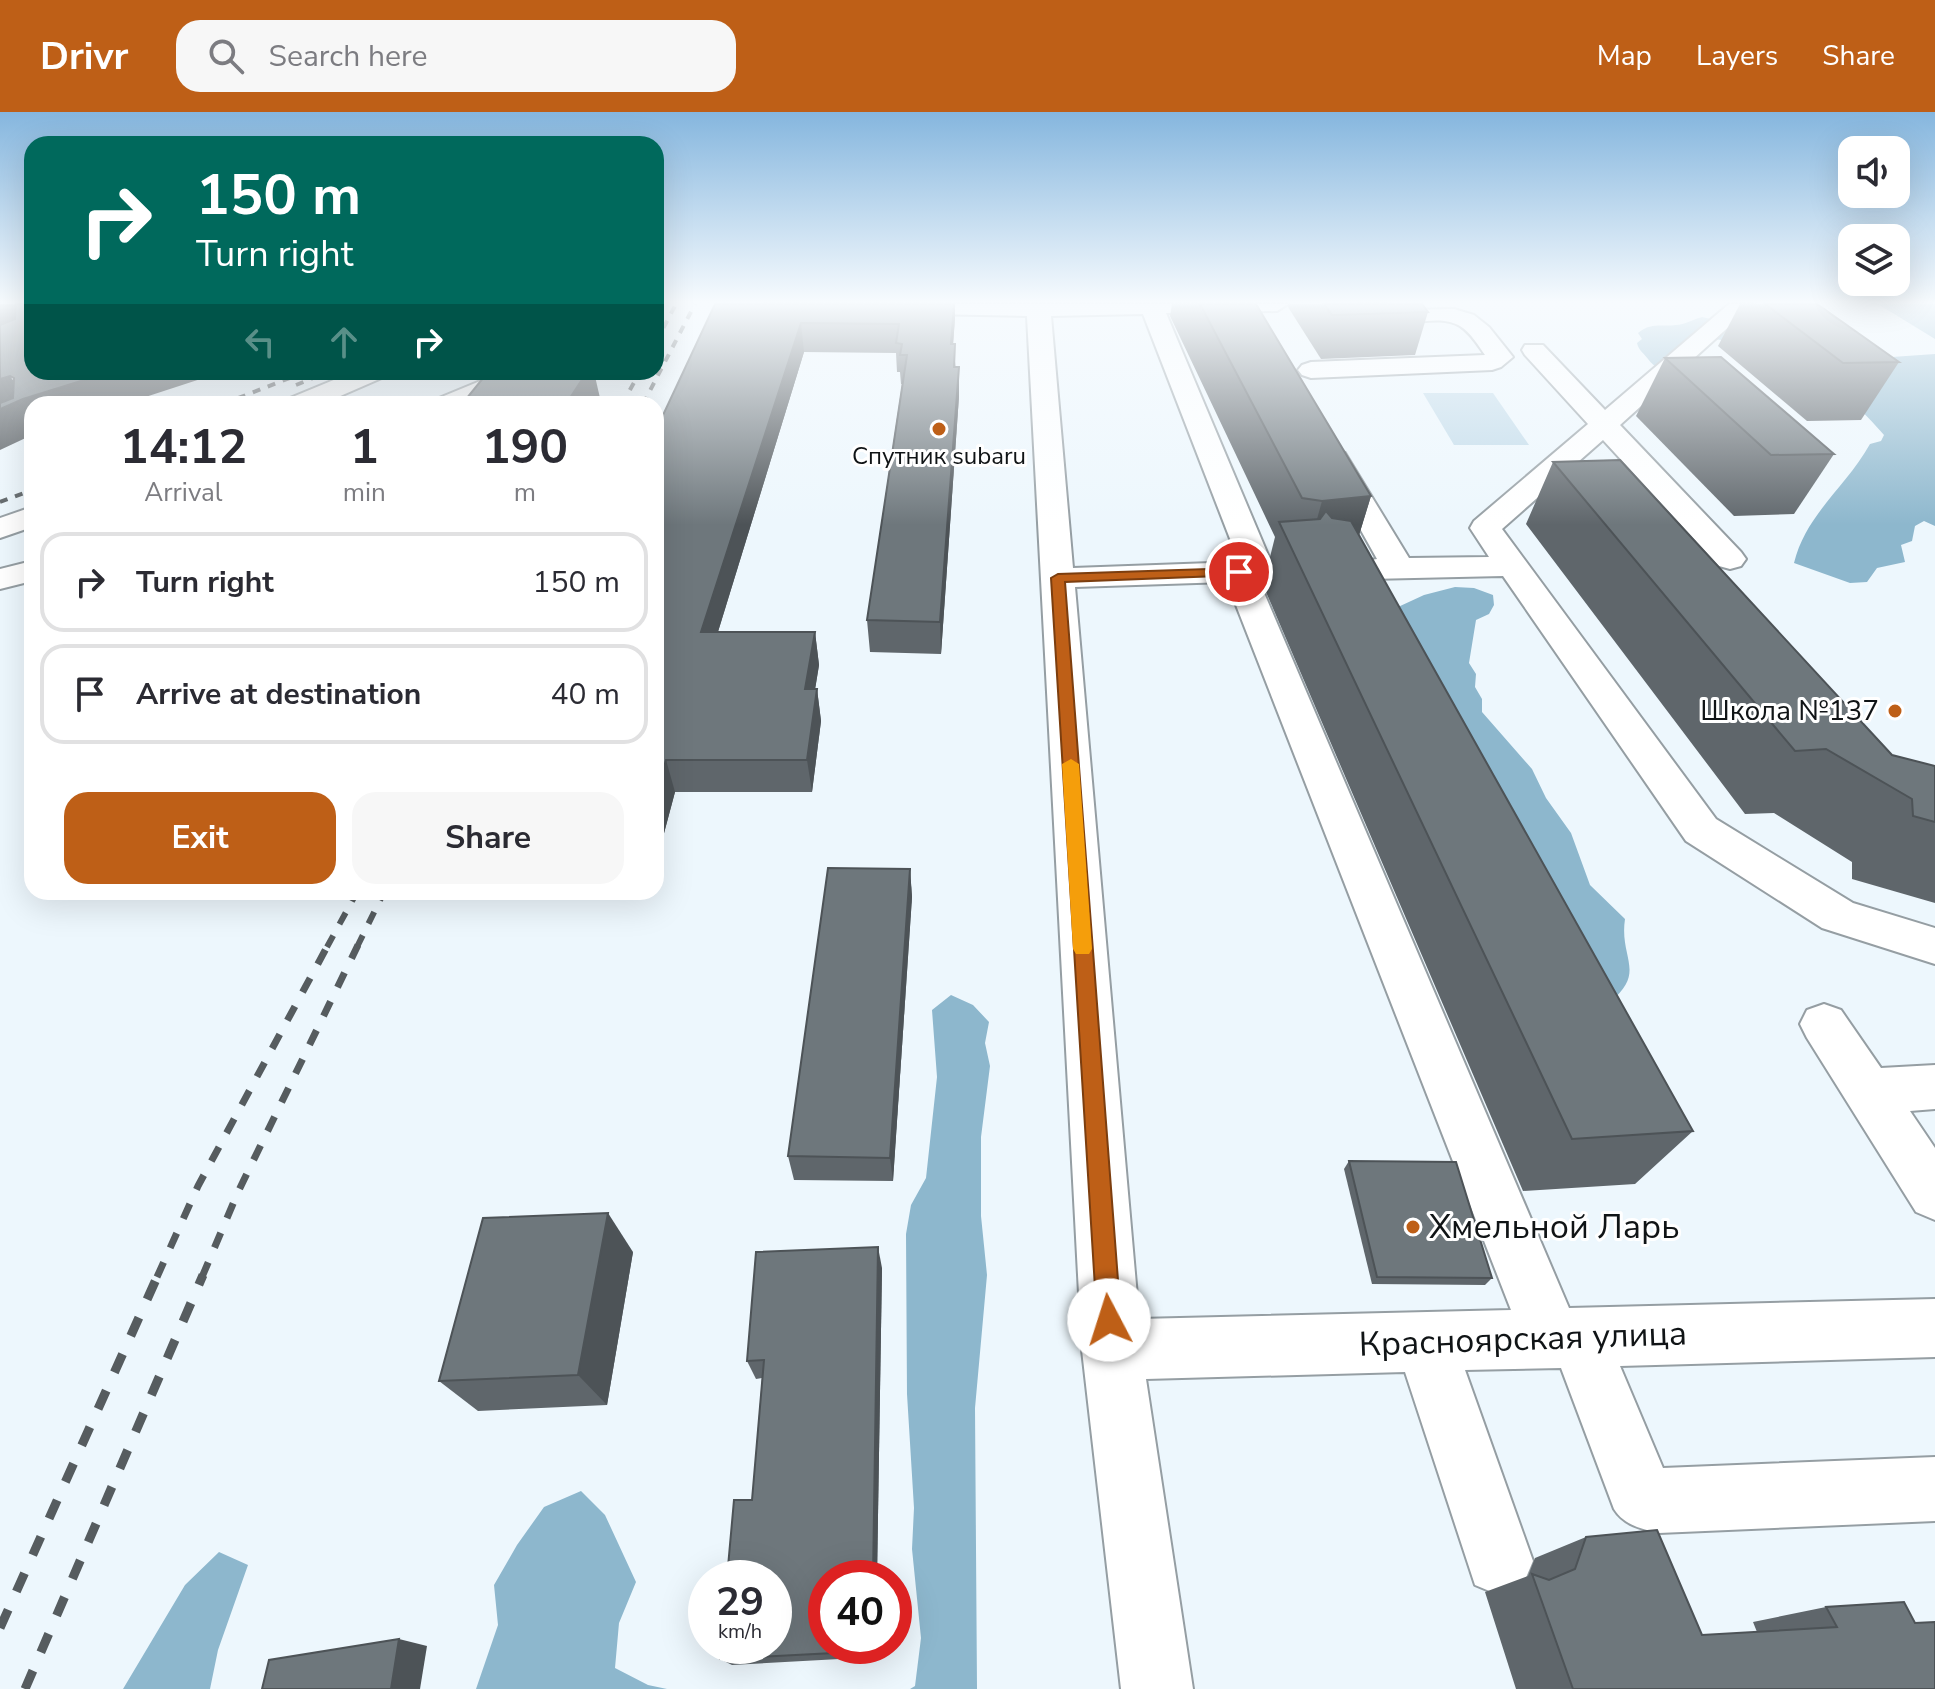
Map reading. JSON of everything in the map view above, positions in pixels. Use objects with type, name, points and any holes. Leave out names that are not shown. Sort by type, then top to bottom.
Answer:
[{"type":"street","points":[[1044,378],[1112,1350],[1157,1689]]},
{"type":"street","points":[[1182,378],[1263,572],[1566,1338],[1644,1497],[1659,1501],[1935,1489]]},
{"type":"street","points":[[1298,378],[1299,397]]},
{"type":"street","points":[[1560,378],[1730,559]]},
{"type":"street","points":[[1658,378],[1485,528],[1701,830],[1838,916],[1935,946]]},
{"type":"street","points":[[318,396],[356,380]]},
{"type":"street","points":[[467,396],[505,380]]},
{"type":"street","points":[[1322,437],[1399,569]]},
{"type":"street","points":[[0,529],[24,519]]},
{"type":"street","points":[[1340,570],[1512,566]]},
{"type":"street","points":[[1058,578],[1263,572]]},
{"type":"street","points":[[0,579],[24,573]]},
{"type":"street","points":[[1824,1024],[1935,1194]]},
{"type":"street","points":[[1868,1091],[1935,1087]]},
{"type":"street","name":"Красноярская улица","points":[[1112,1350],[1935,1328]]},
{"type":"street","points":[[1425,1342],[1499,1561]]},
{"type":"shaded area","points":[[1826,378],[1935,378],[1935,526],[1924,521],[1915,526],[1912,541],[1901,545],[1905,562],[1877,568],[1867,582],[1850,583],[1794,563],[1817,515],[1870,444],[1881,441],[1884,435]]},
{"type":"shaded area","points":[[1423,393],[1493,393],[1529,445],[1454,445]]},
{"type":"shaded area","points":[[1455,587],[1474,588],[1493,595],[1494,605],[1489,614],[1476,620],[1469,663],[1476,674],[1475,687],[1482,699],[1482,712],[1532,769],[1546,798],[1571,833],[1590,885],[1625,919],[1629,973],[1627,982],[1610,1002],[1398,607],[1424,595]]},
{"type":"shaded area","points":[[951,995],[973,1005],[989,1022],[985,1043],[990,1066],[981,1137],[981,1216],[987,1275],[975,1408],[977,1689],[910,1689],[915,1686],[921,1638],[912,1549],[914,1508],[907,1394],[906,1234],[911,1205],[926,1178],[937,1077],[932,1010]]},
{"type":"shaded area","points":[[581,1491],[605,1515],[636,1582],[619,1623],[615,1668],[648,1685],[667,1689],[476,1689],[498,1625],[494,1585],[544,1507]]},
{"type":"shaded area","points":[[219,1552],[248,1565],[218,1650],[210,1689],[123,1689],[185,1585]]},
{"type":"building","points":[[14,378],[84,380],[24,396],[0,409],[0,403],[13,398]]},
{"type":"building","points":[[681,378],[783,378],[701,632],[815,632],[805,689],[817,689],[807,760],[666,760],[664,767],[664,413]]},
{"type":"building","points":[[904,378],[958,378],[940,622],[867,620]]},
{"type":"building","points":[[1239,378],[1300,378],[1371,496],[1322,501],[1302,498]]},
{"type":"building","points":[[1686,378],[1745,378],[1834,454],[1771,455]]},
{"type":"building","points":[[482,380],[582,380],[571,396],[468,396]]},
{"type":"building","points":[[1620,460],[1892,755],[1935,766],[1935,822],[1913,816],[1912,799],[1826,749],[1795,751],[1553,462]]},
{"type":"building","points":[[1326,511],[1332,518],[1351,521],[1693,1131],[1572,1139],[1279,522],[1320,519]]},
{"type":"building","points":[[828,868],[910,869],[890,1158],[788,1156]]},
{"type":"building","name":"Хмельной Ларь","points":[[1349,1161],[1456,1162],[1492,1278],[1377,1277]]},
{"type":"building","points":[[608,1213],[578,1375],[439,1381],[483,1218]]},
{"type":"building","points":[[878,1247],[873,1560],[808,1560],[808,1654],[792,1655],[792,1560],[729,1560],[734,1500],[752,1500],[764,1360],[747,1361],[756,1252]]},
{"type":"building","points":[[1657,1530],[1702,1635],[1837,1627],[1826,1607],[1904,1602],[1915,1623],[1935,1622],[1935,1689],[1573,1689],[1532,1574],[1549,1580],[1575,1569],[1586,1537]]},
{"type":"building","points":[[399,1639],[391,1689],[262,1689],[269,1660]]},
{"type":"railway","points":[[244,396],[284,380]]},
{"type":"railway","points":[[296,385],[308,380]]},
{"type":"railway","points":[[626,396],[636,380]]},
{"type":"railway","points":[[647,396],[655,380]]},
{"type":"railway","points":[[0,502],[24,493]]},
{"type":"railway","points":[[327,947],[353,900]]},
{"type":"railway","points":[[357,947],[380,900]]},
{"type":"railway","points":[[157,1277],[198,1186],[328,945]]},
{"type":"railway","points":[[202,1277],[238,1192],[358,945]]},
{"type":"railway","points":[[0,1628],[158,1275]]},
{"type":"railway","points":[[25,1689],[203,1275]]},
{"type":"slow traffic","points":[[1071,764],[1083,949]]},
{"type":"place","name":"Спутник subaru","points":[[939,429]]},
{"type":"place","name":"Школа №137","points":[[1895,711]]},
{"type":"place","name":"Хмельной Ларь","points":[[1413,1227]]},
{"type":"route","points":[[1109,1320],[1058,578],[1239,572]]}]
